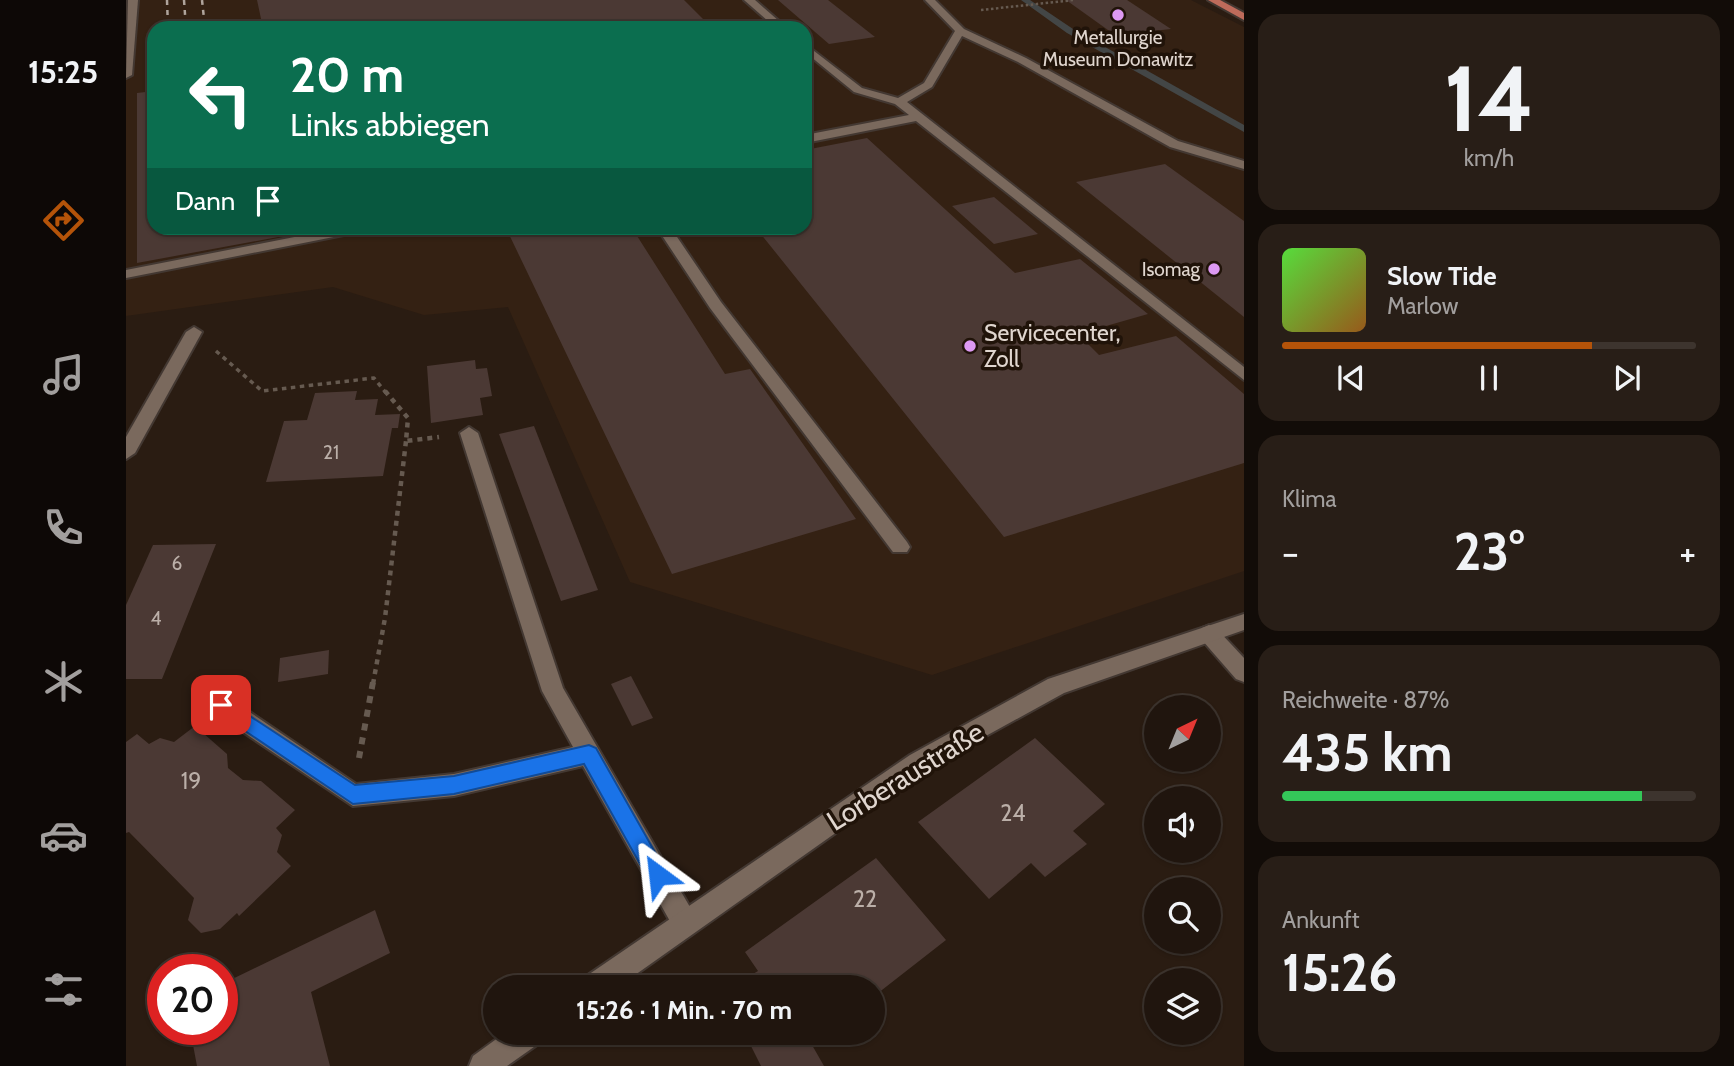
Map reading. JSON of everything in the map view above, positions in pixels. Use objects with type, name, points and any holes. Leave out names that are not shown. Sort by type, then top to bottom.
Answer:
[{"type":"main road","points":[[1213,0],[1244,17]]},
{"type":"street","points":[[126,75],[133,0]]},
{"type":"street","points":[[749,0],[774,21]]},
{"type":"street","points":[[930,0],[960,31],[1022,60],[1174,144],[1244,165]]},
{"type":"street","points":[[899,102],[928,85],[960,31]]},
{"type":"street","points":[[812,53],[858,90],[899,102],[1244,375]]},
{"type":"street","points":[[812,138],[919,117]]},
{"type":"street","points":[[126,274],[324,235]]},
{"type":"street","points":[[669,235],[715,305],[900,547]]},
{"type":"street","points":[[126,453],[194,332]]},
{"type":"street","points":[[469,433],[553,691],[685,923]]},
{"type":"street","name":"Lorberaustraße","points":[[612,975],[918,762],[1056,686],[1244,622]]},
{"type":"street","points":[[1209,634],[1244,673]]},
{"type":"street","points":[[221,705],[353,794],[454,785],[589,754]]},
{"type":"street","points":[[483,1066],[513,1045]]},
{"type":"path","points":[[942,15],[1074,0]]},
{"type":"path","points":[[194,332],[262,391],[374,378],[408,418],[385,618],[353,794]]},
{"type":"path","points":[[407,441],[469,433]]},
{"type":"shaded area","points":[[126,0],[1191,0],[1244,27],[1244,571],[932,675],[630,582],[508,307],[424,315],[333,287],[126,316]]},
{"type":"building","points":[[257,0],[684,0],[705,21],[262,21]]},
{"type":"building","points":[[778,0],[828,0],[875,37],[829,44],[812,29],[812,21],[802,21]]},
{"type":"building","name":"Metallurgie Museum Donawitz","points":[[1066,0],[1127,0],[1171,29],[1115,35]]},
{"type":"building","points":[[147,92],[147,235],[289,235],[137,263],[137,93]]},
{"type":"building","name":"Servicecenter, Zoll","points":[[867,138],[1015,273],[1080,259],[1148,314],[1078,334],[1099,355],[1176,336],[1244,394],[1244,463],[1004,537],[762,235],[812,235],[812,149]]},
{"type":"building","name":"Isomag","points":[[1165,164],[1244,221],[1244,317],[1076,182]]},
{"type":"building","points":[[994,197],[1038,234],[994,244],[952,206]]},
{"type":"building","points":[[509,235],[636,235],[725,374],[750,369],[856,519],[672,574]]},
{"type":"building","points":[[475,360],[476,369],[487,368],[492,396],[480,398],[483,415],[431,423],[427,366]]},
{"type":"building","points":[[357,391],[355,400],[378,399],[375,415],[400,414],[398,428],[392,428],[383,476],[266,482],[284,421],[307,420],[315,393]]},
{"type":"building","points":[[534,426],[598,590],[561,601],[499,434]]},
{"type":"building","points":[[216,544],[162,679],[126,679],[126,605],[153,545]]},
{"type":"building","points":[[329,650],[328,674],[278,682],[280,658]]},
{"type":"building","points":[[631,676],[653,718],[632,726],[611,684]]},
{"type":"building","points":[[195,726],[227,754],[228,768],[243,780],[261,781],[295,810],[276,828],[282,835],[277,852],[291,866],[239,916],[237,913],[220,929],[201,933],[188,920],[194,898],[129,832],[126,833],[126,742],[137,734],[149,744],[160,738],[174,742]]},
{"type":"building","points":[[1035,738],[1105,804],[1073,831],[1087,844],[1045,877],[1031,863],[989,899],[918,822]]},
{"type":"building","points":[[876,858],[946,940],[885,988],[885,975],[751,975],[758,971],[745,952]]},
{"type":"building","points":[[375,910],[390,953],[311,992],[330,1066],[197,1066],[193,1045],[238,1045],[238,976]]},
{"type":"building","points":[[750,1045],[812,1045],[824,1066],[761,1066]]},
{"type":"waterway","points":[[1025,0],[1070,31],[1244,129]]},
{"type":"railway","points":[[167,0],[168,21]]},
{"type":"railway","points":[[184,0],[186,21]]},
{"type":"railway","points":[[202,0],[204,21]]},
{"type":"place","name":"Metallurgie Museum Donawitz","points":[[1118,15]]},
{"type":"place","name":"Isomag","points":[[1214,269]]},
{"type":"place","name":"Servicecenter, Zoll","points":[[970,346]]},
{"type":"route","points":[[221,705],[353,794],[454,785],[589,754],[658,875]]}]
